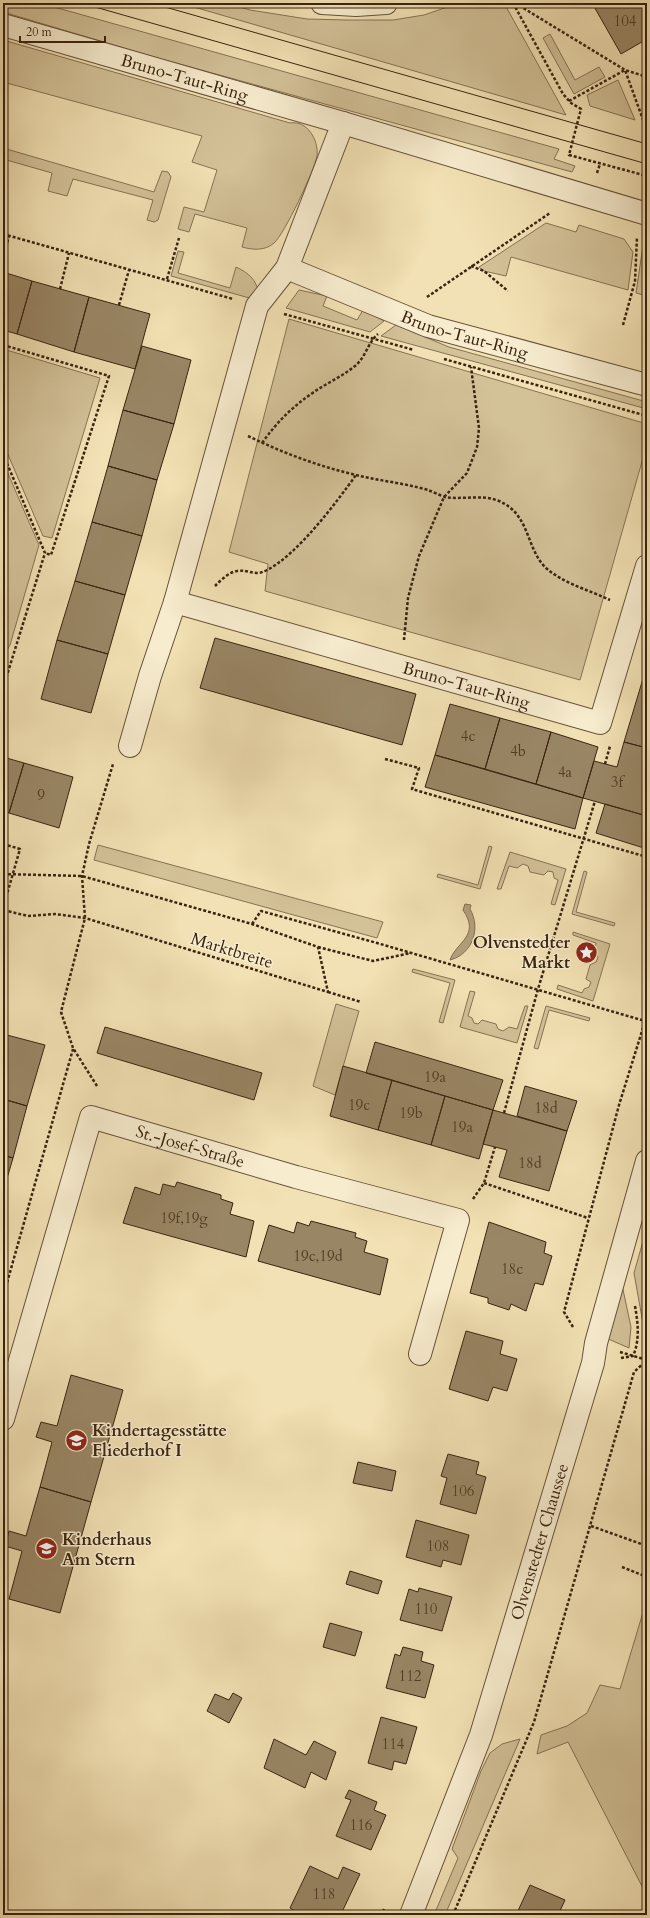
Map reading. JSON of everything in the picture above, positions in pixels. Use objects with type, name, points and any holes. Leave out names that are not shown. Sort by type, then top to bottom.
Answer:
[{"type":"street","points":[[322,3],[356,5],[386,3]]},
{"type":"street","name":"Bruno-Taut-Ring","points":[[3,25],[343,123],[647,214]]},
{"type":"street","points":[[130,746],[150,676],[175,602],[257,306],[287,268],[343,123]]},
{"type":"street","name":"Bruno-Taut-Ring","points":[[287,268],[428,326],[647,385]]},
{"type":"street","name":"Bruno-Taut-Ring","points":[[175,602],[600,723],[647,566]]},
{"type":"street","name":"St.-Josef-Straße","points":[[3,1419],[91,1117],[296,1177],[458,1220]]},
{"type":"street","name":"Olvenstedter Chaussee","points":[[411,1915],[481,1735],[592,1363],[596,1343],[647,1161]]},
{"type":"street","points":[[420,1354],[458,1220]]},
{"type":"path","points":[[514,3],[625,70],[647,77]]},
{"type":"path","points":[[514,3],[569,101],[581,109],[569,155],[647,176]]},
{"type":"path","points":[[569,101],[625,70]]},
{"type":"path","points":[[625,70],[646,128]]},
{"type":"path","points":[[262,443],[276,423],[294,407],[356,365],[365,354],[373,338],[402,315],[471,266],[554,210]]},
{"type":"path","points":[[3,234],[129,270],[167,279],[257,306]]},
{"type":"path","points":[[623,325],[635,281],[637,237],[630,234]]},
{"type":"path","points":[[3,262],[9,235]]},
{"type":"path","points":[[167,279],[179,238]]},
{"type":"path","points":[[60,289],[69,253]]},
{"type":"path","points":[[471,266],[484,271],[508,290]]},
{"type":"path","points":[[119,305],[129,270]]},
{"type":"path","points":[[3,345],[109,376],[51,555],[45,553]]},
{"type":"path","points":[[403,667],[406,616],[412,578],[419,556],[444,496],[467,473],[477,447],[478,421],[471,368]]},
{"type":"path","points":[[224,425],[300,459],[356,475],[428,490],[444,496],[486,498],[503,503],[517,514],[524,524],[541,562],[550,571],[561,578],[633,611]]},
{"type":"path","points":[[3,454],[45,553],[3,688]]},
{"type":"path","points":[[213,587],[234,572],[240,570],[259,573],[277,564],[312,530],[356,475]]},
{"type":"path","points":[[385,759],[419,768],[412,789],[647,856]]},
{"type":"path","points":[[504,1113],[538,989],[595,801]]},
{"type":"path","name":"Marktbreite","points":[[3,844],[20,849],[3,909],[28,916],[54,914],[85,918],[361,1002]]},
{"type":"path","name":"Marktbreite","points":[[3,874],[82,876],[252,924],[318,946],[372,961],[412,953]]},
{"type":"path","points":[[82,876],[85,918],[61,1012],[73,1048],[96,1086]]},
{"type":"path","points":[[252,924],[261,911],[538,989],[645,1021]]},
{"type":"path","points":[[318,946],[328,992]]},
{"type":"path","points":[[596,1343],[584,1339],[576,1332],[564,1312],[619,1105],[647,1016]]},
{"type":"path","points":[[3,1297],[73,1048]]},
{"type":"path","points":[[458,1220],[484,1183],[495,1146]]},
{"type":"path","points":[[484,1183],[588,1218]]},
{"type":"path","points":[[453,1915],[532,1728],[634,1372],[647,1360]]},
{"type":"path","points":[[591,1526],[647,1546]]},
{"type":"path","points":[[622,1567],[647,1577]]},
{"type":"shaded area","points":[[3,3],[40,3],[559,149],[554,159],[575,166],[572,172],[154,57],[3,12]]},
{"type":"shaded area","points":[[180,3],[226,3],[250,10],[307,19],[393,20],[424,15],[459,3],[504,3],[566,115]]},
{"type":"shaded area","points":[[550,34],[575,80],[599,67],[605,77],[574,94],[543,38]]},
{"type":"shaded area","points":[[3,40],[290,123],[296,123],[307,128],[314,138],[317,156],[311,174],[285,228],[279,237],[270,246],[263,249],[250,249],[242,247],[247,228],[195,214],[189,232],[178,229],[184,207],[204,212],[217,170],[192,162],[202,136],[3,82]]},
{"type":"shaded area","points":[[618,80],[635,120],[590,106],[587,95]]},
{"type":"shaded area","points":[[3,148],[154,192],[162,171],[168,172],[171,177],[158,220],[154,222],[147,220],[153,200],[73,179],[67,196],[48,191],[52,173],[3,159]]},
{"type":"shaded area","points":[[546,223],[576,232],[579,225],[624,239],[633,252],[628,290],[511,257],[506,276],[484,271],[479,267]]},
{"type":"shaded area","points":[[645,232],[647,232],[647,296],[636,293]]},
{"type":"shaded area","points":[[178,251],[184,252],[178,273],[230,288],[236,267],[247,273],[254,280],[258,289],[260,301],[171,276]]},
{"type":"shaded area","points":[[299,290],[327,296],[323,306],[357,320],[363,310],[384,321],[370,332],[286,308]]},
{"type":"shaded area","points":[[289,319],[647,424],[647,444],[580,680],[265,591],[268,564],[229,552]]},
{"type":"shaded area","points":[[396,325],[449,347],[647,402],[647,409],[381,336]]},
{"type":"shaded area","points":[[3,349],[100,378],[52,538],[43,536],[3,443]]},
{"type":"shaded area","points":[[3,462],[39,545],[10,645],[3,657]]},
{"type":"shaded area","points":[[98,845],[383,922],[377,938],[94,860]]},
{"type":"shaded area","points":[[489,846],[492,847],[480,889],[437,877],[438,874],[478,885]]},
{"type":"shaded area","points":[[510,852],[566,869],[555,905],[551,904],[558,880],[554,878],[553,872],[548,871],[544,875],[530,872],[528,866],[523,864],[517,868],[509,866],[501,889],[497,889]]},
{"type":"shaded area","points":[[584,871],[587,872],[576,912],[615,923],[614,926],[572,914]]},
{"type":"shaded area","points":[[465,904],[471,905],[470,909],[475,924],[475,932],[473,939],[464,952],[458,957],[450,960],[466,938],[468,932],[468,919],[463,910]]},
{"type":"shaded area","points":[[573,932],[610,944],[593,1001],[557,989],[558,985],[582,993],[584,989],[589,987],[591,982],[586,979],[590,965],[596,962],[598,957],[594,952],[596,943],[573,935]]},
{"type":"shaded area","points":[[413,969],[455,980],[443,1023],[439,1022],[450,983],[412,972]]},
{"type":"shaded area","points":[[470,991],[475,992],[468,1016],[472,1018],[474,1023],[478,1024],[482,1020],[496,1024],[498,1029],[503,1031],[509,1027],[517,1029],[525,1006],[528,1006],[517,1043],[460,1027]]},
{"type":"shaded area","points":[[336,1004],[359,1011],[335,1095],[313,1086]]},
{"type":"shaded area","points":[[546,1006],[590,1018],[589,1021],[549,1010],[538,1049],[534,1048]]},
{"type":"shaded area","points":[[647,1227],[647,1345],[643,1349],[644,1329],[634,1273]]},
{"type":"shaded area","points":[[622,1285],[631,1327],[629,1348],[606,1338]]},
{"type":"shaded area","points":[[647,1599],[647,1896],[568,1742],[537,1754],[541,1735],[567,1726],[587,1713],[600,1685],[620,1689]]},
{"type":"shaded area","points":[[520,1739],[445,1915],[434,1915],[458,1858],[452,1849],[481,1771],[490,1753],[502,1744]]},
{"type":"building","points":[[592,3],[647,3],[647,39],[621,54]]},
{"type":"building","points":[[3,272],[32,281],[17,334],[3,330]]},
{"type":"building","points":[[32,281],[89,297],[74,352],[17,334]]},
{"type":"building","points":[[89,297],[150,314],[135,369],[74,352]]},
{"type":"building","points":[[142,346],[191,360],[174,424],[123,410]]},
{"type":"building","points":[[123,410],[174,424],[157,480],[108,466]]},
{"type":"building","points":[[108,466],[157,480],[142,536],[92,522]]},
{"type":"building","points":[[92,522],[142,536],[125,595],[75,581]]},
{"type":"building","points":[[75,581],[125,595],[108,654],[57,640]]},
{"type":"building","points":[[215,638],[416,694],[402,745],[200,688]]},
{"type":"building","points":[[57,640],[108,654],[91,713],[41,699]]},
{"type":"building","points":[[647,664],[647,683],[642,682]]},
{"type":"building","points":[[642,682],[647,683],[647,748],[624,742]]},
{"type":"building","points":[[450,704],[500,718],[485,769],[435,755]]},
{"type":"building","points":[[500,718],[551,732],[536,784],[485,769]]},
{"type":"building","points":[[551,732],[598,747],[583,798],[536,784]]},
{"type":"building","points":[[624,742],[647,748],[647,816],[583,798],[594,761],[617,767]]},
{"type":"building","points":[[435,755],[583,798],[575,829],[425,787]]},
{"type":"building","points":[[3,757],[24,763],[9,813],[3,812]]},
{"type":"building","points":[[24,763],[73,777],[59,828],[9,813]]},
{"type":"building","points":[[605,804],[647,816],[647,849],[596,833]]},
{"type":"building","points":[[105,1027],[262,1073],[254,1100],[97,1053]]},
{"type":"building","points":[[3,1034],[45,1045],[27,1106],[3,1099]]},
{"type":"building","points":[[375,1042],[503,1080],[493,1110],[366,1073]]},
{"type":"building","points":[[343,1066],[392,1080],[378,1130],[330,1116]]},
{"type":"building","points":[[392,1080],[445,1096],[431,1145],[378,1130]]},
{"type":"building","points":[[525,1086],[577,1101],[567,1131],[517,1116]]},
{"type":"building","points":[[445,1096],[493,1110],[479,1159],[431,1145]]},
{"type":"building","points":[[3,1099],[27,1106],[13,1158],[3,1155]]},
{"type":"building","points":[[493,1110],[567,1131],[549,1191],[499,1177],[507,1150],[483,1144]]},
{"type":"building","points":[[3,1155],[13,1158],[3,1192]]},
{"type":"building","points":[[177,1182],[221,1195],[221,1199],[233,1203],[230,1214],[254,1221],[246,1257],[123,1223],[135,1187],[160,1195],[163,1184],[175,1187]]},
{"type":"building","points":[[311,1221],[356,1233],[355,1237],[367,1241],[364,1252],[388,1259],[380,1295],[258,1261],[269,1225],[294,1233],[297,1222],[309,1226]]},
{"type":"building","points":[[489,1222],[546,1242],[544,1253],[552,1256],[543,1285],[535,1283],[526,1311],[511,1304],[509,1310],[488,1303],[488,1298],[470,1293]]},
{"type":"building","points":[[466,1331],[503,1341],[500,1354],[517,1359],[507,1391],[493,1387],[488,1401],[449,1389]]},
{"type":"building","name":"Kindertagesstätte Fliederhof I","points":[[71,1375],[123,1390],[91,1502],[40,1487],[52,1442],[36,1437],[41,1422],[57,1426]]},
{"type":"building","points":[[448,1454],[479,1462],[476,1474],[486,1477],[476,1514],[440,1504],[447,1478],[441,1476]]},
{"type":"building","points":[[358,1462],[396,1471],[392,1491],[353,1483]]},
{"type":"building","name":"Kinderhaus Am Stern","points":[[40,1487],[91,1502],[60,1613],[9,1599],[22,1551],[5,1546],[9,1531],[26,1536]]},
{"type":"building","points":[[416,1520],[469,1535],[461,1565],[443,1560],[441,1567],[406,1557]]},
{"type":"building","points":[[350,1571],[382,1581],[378,1594],[346,1584]]},
{"type":"building","points":[[419,1588],[452,1597],[442,1631],[400,1620],[409,1589],[418,1592]]},
{"type":"building","points":[[330,1623],[362,1632],[355,1656],[323,1647]]},
{"type":"building","points":[[403,1647],[423,1652],[421,1661],[434,1665],[425,1698],[386,1688],[395,1654],[400,1656]]},
{"type":"building","points":[[233,1693],[242,1698],[229,1723],[207,1711],[215,1694],[229,1700]]},
{"type":"building","points":[[381,1717],[417,1727],[406,1764],[394,1761],[392,1770],[368,1763]]},
{"type":"building","points":[[274,1739],[306,1755],[314,1741],[336,1752],[326,1780],[311,1772],[305,1788],[264,1768]]},
{"type":"building","points":[[349,1790],[377,1802],[374,1810],[386,1815],[371,1850],[336,1836],[351,1800],[345,1798]]},
{"type":"building","points":[[310,1866],[338,1879],[343,1867],[360,1874],[342,1912],[339,1911],[337,1915],[301,1915],[290,1908]]},
{"type":"building","points":[[530,1885],[565,1900],[558,1915],[516,1915]]},
{"type":"tram line","points":[[81,3],[647,164]]},
{"type":"tram line","points":[[151,3],[647,144]]},
{"type":"place","name":"Olvenstedter Markt","points":[[586,952]]},
{"type":"place","name":"Kindertagesstätte Fliederhof I","points":[[77,1440]]},
{"type":"place","name":"Kinderhaus Am Stern","points":[[46,1549]]}]
